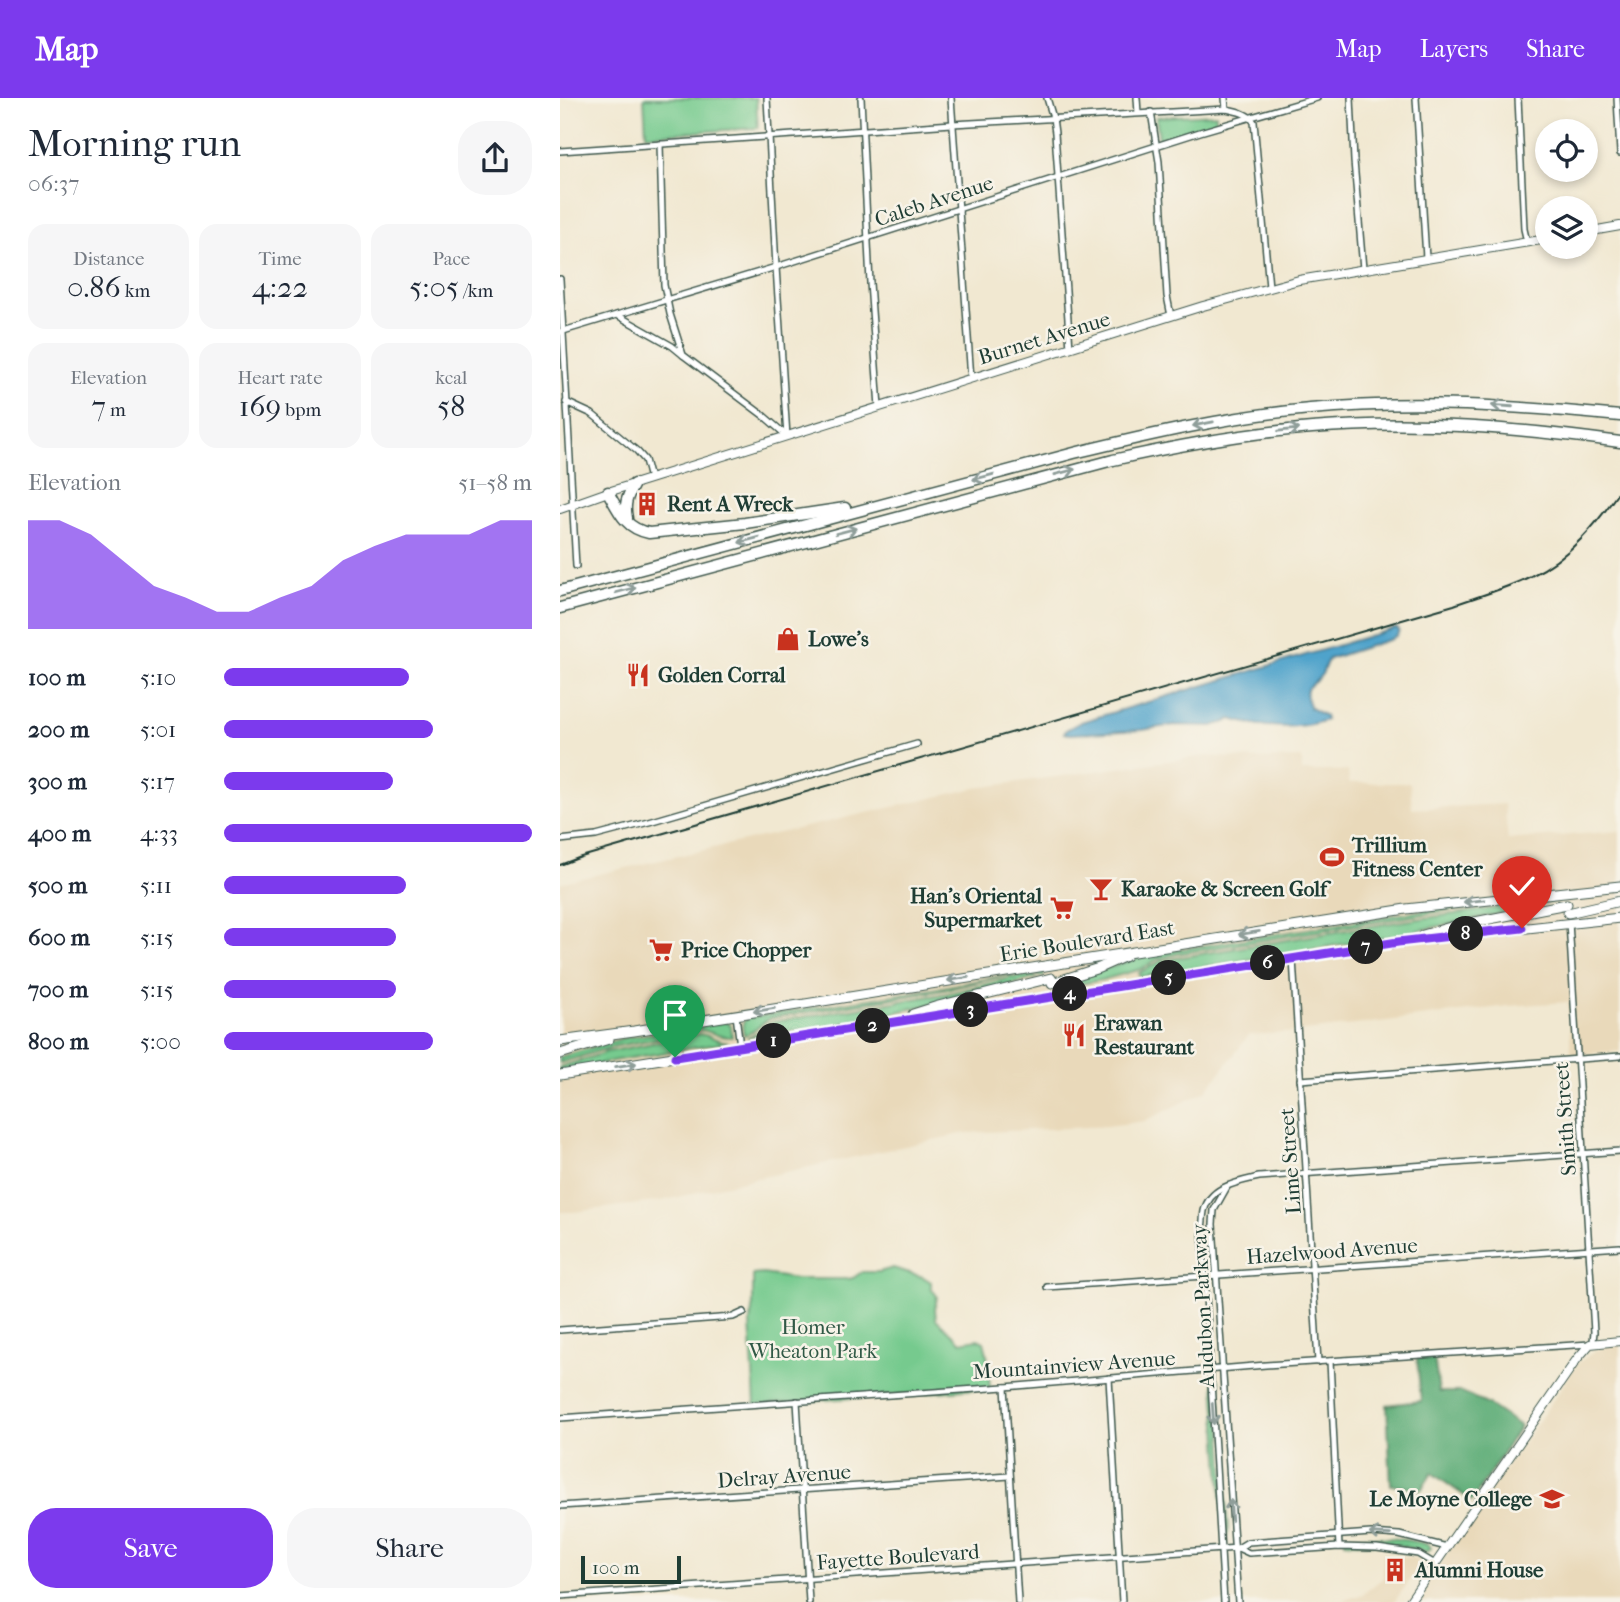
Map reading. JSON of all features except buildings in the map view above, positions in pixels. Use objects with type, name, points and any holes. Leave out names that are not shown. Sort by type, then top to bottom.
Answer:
[{"type":"highway","points":[[560,591],[1074,453],[1224,420],[1359,405],[1448,404],[1570,411],[1620,418]]},
{"type":"highway","points":[[560,608],[1113,460],[1159,449],[1245,435],[1313,428],[1431,425],[1547,432],[1620,442]]},
{"type":"highway","points":[[628,524],[624,506],[634,484]]},
{"type":"highway","points":[[608,492],[623,519],[642,532],[745,523],[910,497]]},
{"type":"main road","name":"Erie Boulevard East","points":[[560,1041],[1406,909],[1620,886]]},
{"type":"main road","points":[[560,1075],[1398,942],[1568,913],[1620,901]]},
{"type":"main road","points":[[1398,942],[1454,926],[1568,913],[1620,918]]},
{"type":"main road","points":[[884,1024],[938,1006],[1099,968],[1138,951]]},
{"type":"main road","points":[[560,1054],[634,1031]]},
{"type":"street","points":[[767,98],[787,436]]},
{"type":"street","points":[[861,98],[879,407]]},
{"type":"street","points":[[951,98],[971,379]]},
{"type":"street","points":[[1048,98],[1053,118],[1059,178],[1070,348]]},
{"type":"street","points":[[1137,98],[1138,113]]},
{"type":"street","points":[[1225,98],[1226,109]]},
{"type":"street","name":"Caleb Avenue","points":[[562,332],[1317,98]]},
{"type":"street","points":[[1351,98],[1363,269]]},
{"type":"street","points":[[1416,98],[1426,258]]},
{"type":"street","points":[[1518,98],[1524,229],[1527,242]]},
{"type":"street","points":[[1617,98],[1620,153]]},
{"type":"street","points":[[560,151],[952,124],[1226,109],[1250,117],[1254,122],[1269,287]]},
{"type":"street","points":[[1151,112],[1157,146],[1167,296],[1171,316]]},
{"type":"street","points":[[660,144],[664,285],[683,355]]},
{"type":"street","points":[[1598,230],[1620,226]]},
{"type":"street","name":"Burnet Avenue","points":[[560,509],[1269,287],[1535,241]]},
{"type":"street","points":[[560,279],[576,566]]},
{"type":"street","points":[[617,315],[671,346],[787,436]]},
{"type":"street","points":[[566,402],[592,414],[637,450],[645,460],[650,479]]},
{"type":"street","points":[[560,840],[596,836],[649,822],[917,744]]},
{"type":"street","name":"Smith Street","points":[[1567,891],[1594,1332],[1593,1341],[1590,1343]]},
{"type":"street","name":"Lime Street","points":[[1293,959],[1318,1362]]},
{"type":"street","points":[[1050,965],[1054,997]]},
{"type":"street","points":[[736,1015],[740,1047]]},
{"type":"street","points":[[1300,1080],[1620,1056]]},
{"type":"street","points":[[1227,1186],[1259,1177],[1620,1151]]},
{"type":"street","name":"Audubon Parkway","points":[[1224,1602],[1202,1228],[1206,1205],[1219,1188],[1227,1186]]},
{"type":"street","name":"Audubon Parkway","points":[[1227,1186],[1214,1210],[1213,1224],[1238,1602]]},
{"type":"street","points":[[1206,1205],[1214,1210]]},
{"type":"street","name":"Hazelwood Avenue","points":[[1047,1287],[1620,1247]]},
{"type":"street","points":[[560,1330],[733,1317],[744,1312]]},
{"type":"street","points":[[1409,1602],[1577,1359],[1590,1343],[1620,1341]]},
{"type":"street","name":"Mountainview Avenue","points":[[560,1418],[1590,1343]]},
{"type":"street","points":[[1330,1361],[1339,1547]]},
{"type":"street","points":[[1109,1378],[1122,1602]]},
{"type":"street","points":[[1005,1387],[1018,1602]]},
{"type":"street","points":[[797,1401],[809,1602]]},
{"type":"street","name":"Delray Avenue","points":[[560,1506],[1010,1476]]},
{"type":"street","name":"Fayette Boulevard","points":[[560,1595],[1119,1558],[1236,1548],[1248,1542],[1371,1533],[1399,1535],[1447,1547]]},
{"type":"street","name":"Fayette Boulevard","points":[[1236,1548],[1249,1553],[1339,1547],[1377,1548],[1418,1554],[1435,1564]]},
{"type":"shaded area","points":[[1204,756],[1302,758],[1302,771],[1348,771],[1349,783],[1410,783],[1412,809],[1504,804],[1508,840],[1620,831],[1620,1051],[1571,1055],[1568,1002],[1508,1006],[1297,1032],[1249,1035],[1206,1091],[1145,1121],[1107,1126],[965,1133],[661,1201],[560,1212],[560,883],[976,788]]},
{"type":"shaded area","name":"Le Moyne College","points":[[1620,1345],[1620,1602],[1414,1602],[1579,1362],[1596,1350]]},
{"type":"shaded area","name":"Le Moyne College","points":[[1383,1554],[1416,1558],[1420,1566],[1394,1602],[1339,1602],[1363,1594],[1383,1578]]},
{"type":"green space","points":[[644,98],[756,98],[758,128],[646,135]]},
{"type":"green space","points":[[1216,114],[1216,122],[1159,139],[1156,117]]},
{"type":"green space","points":[[1552,895],[1556,898],[1553,903],[1547,897],[1177,954],[1158,959],[1141,969],[1102,980],[1063,987],[1062,983],[1151,954],[1464,904]]},
{"type":"green space","points":[[1546,901],[1549,903],[1387,937],[1140,977],[1139,973],[1161,961],[1182,957]]},
{"type":"green space","points":[[1038,969],[1044,972],[1044,977],[1036,972],[1023,972],[943,990],[772,1018],[744,1035],[743,1023],[748,1018],[933,989]]},
{"type":"green space","points":[[1033,975],[1037,978],[861,1021],[747,1038],[772,1022],[950,993]]},
{"type":"green space","points":[[725,1022],[731,1025],[732,1037],[701,1030],[612,1047],[560,1063],[560,1057],[624,1038]]},
{"type":"green space","points":[[699,1034],[729,1042],[560,1072],[560,1067],[607,1052]]},
{"type":"green space","name":"Homer Wheaton Park","points":[[893,1268],[931,1282],[931,1288],[937,1296],[936,1319],[961,1342],[978,1339],[984,1342],[990,1388],[755,1405],[750,1323],[753,1275],[796,1279],[848,1279],[862,1272],[879,1272]]},
{"type":"green space","points":[[1434,1357],[1439,1392],[1462,1392],[1489,1405],[1520,1426],[1472,1501],[1432,1473],[1421,1490],[1391,1485],[1387,1405],[1421,1401],[1417,1358]]},
{"type":"green space","points":[[1217,1378],[1227,1536],[1224,1534],[1214,1380]]},
{"type":"green space","points":[[1351,1536],[1400,1539],[1429,1545],[1431,1548],[1427,1552],[1398,1545],[1345,1542],[1345,1538]]},
{"type":"water","points":[[1396,628],[1399,630],[1397,635],[1391,639],[1327,661],[1322,674],[1309,686],[1306,693],[1310,708],[1325,716],[1326,720],[1279,727],[1231,719],[1213,726],[1174,725],[1142,730],[1064,733],[1081,722]]},
{"type":"railway","points":[[560,865],[1493,592],[1531,576],[1558,560],[1592,527],[1620,490]]},
{"type":"place","name":"Rent A Wreck","points":[[647,504]]},
{"type":"place","name":"Lowe's","points":[[788,639]]},
{"type":"place","name":"Golden Corral","points":[[638,675]]},
{"type":"place","name":"Trillium Fitness Center","points":[[1332,857]]},
{"type":"place","name":"Karaoke & Screen Golf","points":[[1101,889]]},
{"type":"place","name":"Han's Oriental Supermarket","points":[[1062,908]]},
{"type":"place","name":"Price Chopper","points":[[661,950]]},
{"type":"place","name":"Erawan Restaurant","points":[[1074,1035]]},
{"type":"place","name":"Le Moyne College","points":[[1552,1499]]},
{"type":"place","name":"Alumni House","points":[[1395,1570]]},
{"type":"route","points":[[675,1057],[1398,942],[1522,928]]}]
